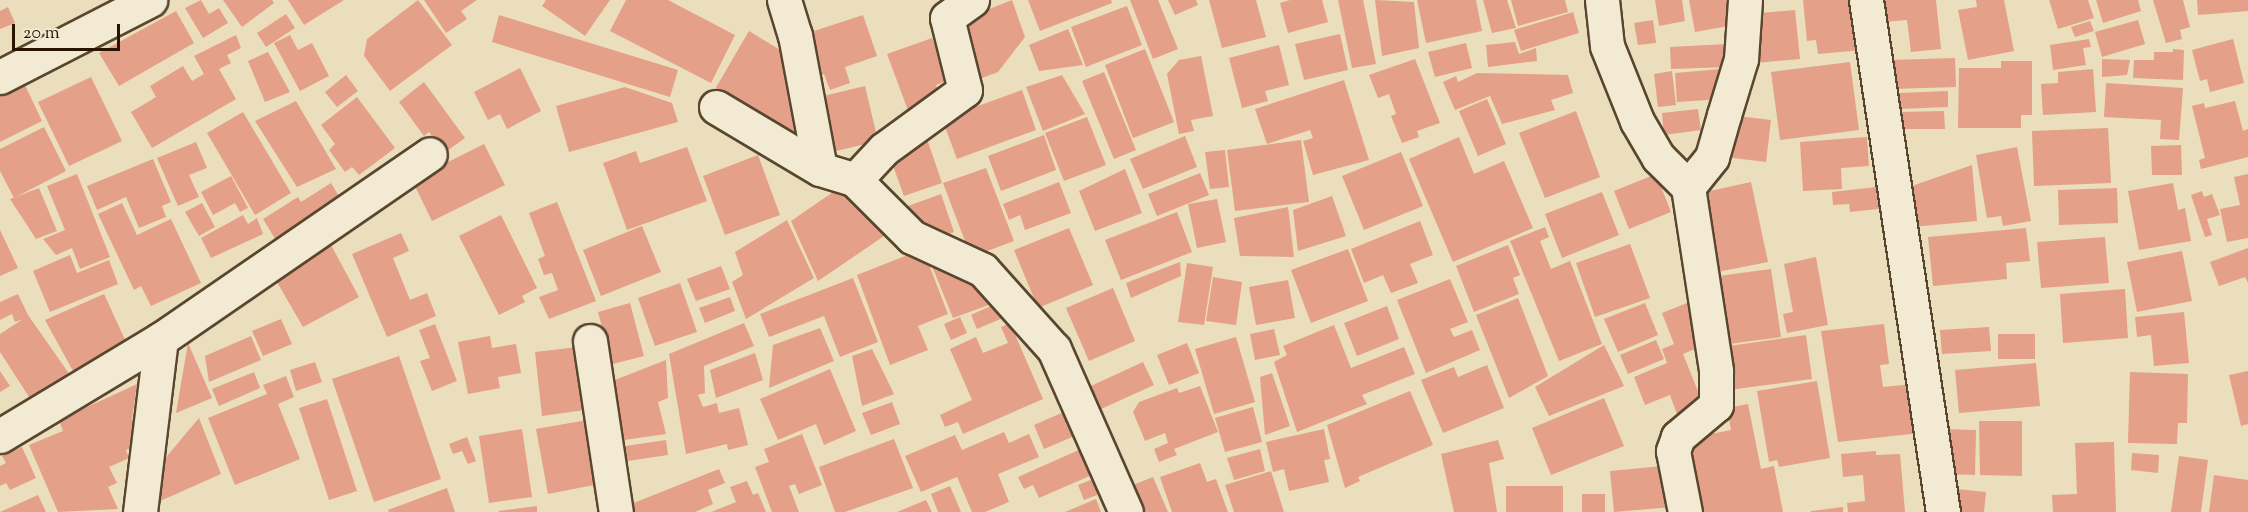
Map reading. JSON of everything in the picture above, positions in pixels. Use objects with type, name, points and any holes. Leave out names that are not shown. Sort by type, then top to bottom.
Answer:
[{"type":"street","points":[[0,77],[150,0]]},
{"type":"street","points":[[784,0],[795,35],[819,168]]},
{"type":"street","points":[[855,180],[884,149],[965,90],[947,18],[972,0]]},
{"type":"street","points":[[1602,0],[1607,46],[1637,121],[1658,157],[1688,187],[1716,371],[1716,405],[1678,437],[1673,451],[1686,512]]},
{"type":"street","points":[[1688,187],[1712,157],[1728,104],[1741,59],[1744,0]]},
{"type":"street","points":[[1866,0],[1943,512]]},
{"type":"street","points":[[716,107],[819,168],[855,180],[912,237],[983,270],[1054,350],[1126,512]]},
{"type":"street","points":[[0,436],[161,339],[430,154]]},
{"type":"street","points":[[140,512],[161,339]]},
{"type":"street","points":[[590,341],[616,512]]},
{"type":"building","points":[[201,0],[209,14],[219,8],[228,23],[203,38],[185,8]]},
{"type":"building","points":[[223,0],[272,0],[274,3],[242,27]]},
{"type":"building","points":[[288,0],[344,0],[304,25]]},
{"type":"building","points":[[418,0],[452,45],[390,91],[364,56],[367,39]]},
{"type":"building","points":[[424,0],[477,0],[461,11],[467,19],[446,33]]},
{"type":"building","points":[[546,0],[610,0],[585,36],[542,6]]},
{"type":"building","points":[[626,0],[668,0],[735,35],[711,83],[610,31]]},
{"type":"building","points":[[1012,0],[1025,37],[998,72],[974,81],[953,23]]},
{"type":"building","points":[[1028,0],[1111,0],[1112,3],[1040,31]]},
{"type":"building","points":[[1130,0],[1158,0],[1178,49],[1153,59]]},
{"type":"building","points":[[1168,0],[1196,0],[1198,5],[1175,15]]},
{"type":"building","points":[[1209,0],[1256,0],[1266,37],[1222,48]]},
{"type":"building","points":[[1290,0],[1322,0],[1328,22],[1288,33],[1280,3]]},
{"type":"building","points":[[1338,0],[1363,0],[1376,64],[1352,68]]},
{"type":"building","points":[[1375,0],[1414,2],[1419,48],[1382,56]]},
{"type":"building","points":[[1417,0],[1476,0],[1482,31],[1426,43]]},
{"type":"building","points":[[1483,0],[1507,0],[1516,28],[1492,33]]},
{"type":"building","points":[[1511,0],[1565,0],[1568,12],[1518,26]]},
{"type":"building","points":[[1655,0],[1682,0],[1685,21],[1659,26]]},
{"type":"building","points":[[1689,0],[1736,0],[1740,24],[1695,32]]},
{"type":"building","points":[[1803,0],[1856,0],[1862,50],[1818,54],[1816,40],[1807,41]]},
{"type":"building","points":[[1877,0],[1936,0],[1941,49],[1911,52],[1907,20],[1872,23]]},
{"type":"building","points":[[1976,0],[2004,0],[2014,51],[1968,60],[1958,10],[1977,7]]},
{"type":"building","points":[[2049,0],[2088,0],[2094,18],[2058,29]]},
{"type":"building","points":[[2096,0],[2138,0],[2141,11],[2103,23]]},
{"type":"building","points":[[2153,0],[2183,0],[2190,27],[2180,30],[2182,39],[2166,43]]},
{"type":"building","points":[[2197,0],[2248,0],[2248,11],[2198,15]]},
{"type":"building","points":[[1127,6],[1142,45],[1086,67],[1071,27]]},
{"type":"building","points":[[8,7],[15,23],[0,29],[0,11]]},
{"type":"building","points":[[1795,10],[1800,59],[1755,63],[1750,14]]},
{"type":"building","points":[[176,11],[194,43],[119,86],[99,53]]},
{"type":"building","points":[[1573,12],[1579,33],[1521,51],[1514,30]]},
{"type":"building","points":[[286,14],[295,28],[266,47],[257,33]]},
{"type":"building","points":[[499,15],[678,70],[670,97],[492,42]]},
{"type":"building","points":[[863,15],[877,56],[845,67],[850,83],[830,90],[824,74],[816,77],[802,35]]},
{"type":"building","points":[[1653,20],[1656,43],[1638,45],[1634,23]]},
{"type":"building","points":[[2138,20],[2145,44],[2102,57],[2095,32]]},
{"type":"building","points":[[2090,21],[2094,31],[2075,37],[2071,27]]},
{"type":"building","points":[[1068,29],[1083,65],[1039,71],[1029,45]]},
{"type":"building","points":[[749,31],[795,59],[802,151],[711,96]]},
{"type":"building","points":[[1340,34],[1348,70],[1304,80],[1295,44]]},
{"type":"building","points":[[236,35],[241,48],[227,55],[231,63],[219,69],[236,99],[152,148],[131,112],[156,97],[150,86],[183,66],[192,81],[204,74],[194,56]]},
{"type":"building","points":[[290,35],[298,50],[312,43],[329,76],[300,91],[274,43]]},
{"type":"building","points":[[932,38],[948,80],[936,85],[942,101],[909,113],[887,54]]},
{"type":"building","points":[[2089,39],[2091,47],[2083,48],[2086,65],[2053,70],[2050,45]]},
{"type":"building","points":[[2233,39],[2244,83],[2210,92],[2207,79],[2200,81],[2192,50]]},
{"type":"building","points":[[1515,42],[1519,54],[1536,48],[1537,61],[1488,67],[1486,45]]},
{"type":"building","points":[[1466,43],[1472,68],[1435,77],[1428,52]]},
{"type":"building","points":[[1727,44],[1728,67],[1671,69],[1670,47]]},
{"type":"building","points":[[1279,45],[1289,85],[1265,91],[1268,101],[1242,108],[1229,58]]},
{"type":"building","points":[[1145,49],[1174,122],[1133,138],[1105,65]]},
{"type":"building","points":[[2173,49],[2184,50],[2183,80],[2133,78],[2134,60],[2154,60],[2154,52],[2173,52]]},
{"type":"building","points":[[268,52],[290,92],[265,102],[248,61]]},
{"type":"building","points":[[1201,56],[1213,116],[1191,120],[1194,131],[1179,134],[1167,74],[1179,60]]},
{"type":"building","points":[[1955,58],[1956,87],[1891,89],[1891,60]]},
{"type":"building","points":[[1415,59],[1440,123],[1417,131],[1419,137],[1402,143],[1391,116],[1396,114],[1389,94],[1378,98],[1369,75]]},
{"type":"building","points":[[2102,59],[2130,60],[2127,75],[2102,77]]},
{"type":"building","points":[[2001,61],[2032,61],[2032,115],[2021,115],[2021,128],[1958,128],[1959,68],[2001,68]]},
{"type":"building","points":[[1850,62],[1859,130],[1780,140],[1771,72]]},
{"type":"building","points":[[520,68],[541,111],[507,129],[500,114],[488,120],[474,92]]},
{"type":"building","points":[[1721,69],[1723,99],[1677,102],[1675,73]]},
{"type":"building","points":[[2093,69],[2096,112],[2043,115],[2041,84],[2058,83],[2058,72]]},
{"type":"building","points":[[1672,71],[1676,105],[1658,107],[1654,74]]},
{"type":"building","points":[[1104,72],[1136,150],[1114,159],[1082,81]]},
{"type":"building","points":[[1477,73],[1568,75],[1573,93],[1551,100],[1555,110],[1502,124],[1490,96],[1455,110],[1443,82],[1456,76],[1458,82]]},
{"type":"building","points":[[346,75],[358,91],[337,107],[325,92]]},
{"type":"building","points":[[1062,75],[1085,114],[1043,131],[1026,87]]},
{"type":"building","points":[[91,77],[122,141],[69,166],[38,102]]},
{"type":"building","points":[[1344,80],[1369,160],[1313,175],[1303,141],[1313,138],[1310,130],[1267,144],[1255,109]]},
{"type":"building","points":[[424,82],[465,138],[444,153],[429,132],[424,136],[399,102]]},
{"type":"building","points":[[24,83],[42,121],[0,142],[0,94]]},
{"type":"building","points":[[2106,83],[2183,88],[2179,140],[2160,139],[2161,120],[2104,117]]},
{"type":"building","points":[[865,86],[878,141],[824,154],[811,99]]},
{"type":"building","points":[[625,87],[672,103],[678,122],[569,152],[556,106]]},
{"type":"building","points":[[1022,90],[1036,130],[957,159],[942,119]]},
{"type":"building","points":[[1948,91],[1948,107],[1899,109],[1899,93]]},
{"type":"building","points":[[357,97],[395,148],[359,175],[352,167],[345,172],[329,150],[335,144],[321,125]]},
{"type":"building","points":[[1487,99],[1506,144],[1478,156],[1459,111]]},
{"type":"building","points":[[296,101],[336,169],[297,187],[255,121]]},
{"type":"building","points":[[2235,101],[2243,131],[2248,129],[2248,157],[2201,169],[2199,160],[2205,158],[2192,106],[2204,103],[2205,108]]},
{"type":"building","points":[[1698,109],[1701,130],[1664,135],[1662,113]]},
{"type":"building","points":[[1576,111],[1600,177],[1545,198],[1519,133]]},
{"type":"building","points":[[1944,111],[1945,129],[1901,129],[1901,112]]},
{"type":"building","points":[[243,112],[291,193],[255,215],[207,133]]},
{"type":"building","points":[[1730,115],[1771,120],[1766,162],[1725,157]]},
{"type":"building","points":[[1087,117],[1106,165],[1064,181],[1045,133]]},
{"type":"building","points":[[44,127],[66,171],[14,198],[0,171],[0,149]]},
{"type":"building","points":[[2108,128],[2111,183],[2034,186],[2032,131]]},
{"type":"building","points":[[1044,135],[1056,170],[1001,191],[988,156]]},
{"type":"building","points":[[926,136],[942,183],[904,196],[887,149]]},
{"type":"building","points":[[1185,136],[1197,167],[1143,189],[1130,159]]},
{"type":"building","points":[[1459,137],[1474,174],[1504,161],[1533,228],[1453,262],[1409,159]]},
{"type":"building","points":[[1867,137],[1869,166],[1841,168],[1842,189],[1803,191],[1800,142]]},
{"type":"building","points":[[1301,140],[1309,202],[1235,211],[1227,150]]},
{"type":"building","points":[[196,142],[207,168],[189,175],[199,197],[178,206],[157,158]]},
{"type":"building","points":[[484,144],[505,185],[432,221],[412,180]]},
{"type":"building","points":[[2181,145],[2182,175],[2152,175],[2151,146]]},
{"type":"building","points":[[687,147],[707,201],[627,230],[603,163],[636,151],[640,163]]},
{"type":"building","points":[[2017,147],[2031,221],[2003,226],[2001,216],[1987,218],[1976,155]]},
{"type":"building","points":[[1225,150],[1229,187],[1210,189],[1205,152]]},
{"type":"building","points":[[1401,152],[1423,206],[1364,230],[1342,176]]},
{"type":"building","points":[[758,155],[780,215],[725,235],[703,176]]},
{"type":"building","points":[[153,159],[171,202],[162,206],[166,217],[139,228],[126,197],[97,210],[87,186]]},
{"type":"building","points":[[1972,165],[1977,221],[1912,227],[1909,187]]},
{"type":"building","points":[[986,168],[1014,241],[971,257],[943,183]]},
{"type":"building","points":[[1125,169],[1142,213],[1095,231],[1079,191]]},
{"type":"building","points":[[1200,173],[1209,195],[1157,216],[1148,194]]},
{"type":"building","points":[[77,174],[110,257],[80,269],[72,248],[56,255],[43,239],[65,230],[47,186]]},
{"type":"building","points":[[1656,174],[1671,212],[1629,229],[1614,191]]},
{"type":"building","points":[[2248,174],[2248,238],[2227,242],[2220,209],[2240,205],[2234,177]]},
{"type":"building","points":[[231,176],[248,208],[240,212],[235,203],[213,215],[201,192]]},
{"type":"building","points":[[1059,182],[1071,213],[1025,230],[1020,215],[1009,220],[1003,204]]},
{"type":"building","points":[[1751,182],[1768,262],[1712,273],[1696,194]]},
{"type":"building","points":[[331,183],[340,198],[277,242],[263,219],[298,197],[301,202]]},
{"type":"building","points":[[2173,183],[2178,210],[2185,208],[2191,241],[2139,250],[2128,191]]},
{"type":"building","points":[[1885,186],[1887,208],[1850,212],[1849,204],[1833,205],[1832,192]]},
{"type":"building","points":[[39,188],[57,231],[36,239],[10,199]]},
{"type":"building","points":[[839,188],[887,234],[818,281],[791,221]]},
{"type":"building","points":[[2117,188],[2118,223],[2059,225],[2058,190]]},
{"type":"building","points":[[2202,191],[2204,197],[2212,194],[2220,215],[2207,219],[2212,235],[2205,237],[2191,195]]},
{"type":"building","points":[[1602,192],[1619,235],[1562,258],[1545,214]]},
{"type":"building","points":[[941,194],[954,232],[933,240],[917,229],[908,206]]},
{"type":"building","points":[[1332,196],[1346,236],[1298,251],[1293,210]]},
{"type":"building","points":[[1217,199],[1226,242],[1197,248],[1188,204]]},
{"type":"building","points":[[557,202],[596,301],[549,319],[539,297],[558,290],[552,273],[544,275],[538,259],[545,256],[529,213]]},
{"type":"building","points":[[122,203],[137,235],[171,219],[201,283],[151,306],[141,286],[134,290],[98,214]]},
{"type":"building","points":[[202,203],[215,227],[199,236],[185,212]]},
{"type":"building","points":[[1288,207],[1294,257],[1240,256],[1234,218]]},
{"type":"building","points":[[1177,212],[1192,252],[1121,280],[1105,240]]},
{"type":"building","points":[[243,215],[248,224],[257,218],[263,234],[211,258],[201,238]]},
{"type":"building","points":[[501,215],[537,288],[522,296],[525,302],[499,315],[459,236]]},
{"type":"building","points":[[787,220],[814,278],[746,319],[732,282],[743,275],[735,252]]},
{"type":"building","points":[[1420,221],[1433,255],[1410,264],[1418,283],[1391,293],[1383,275],[1364,283],[1351,249]]},
{"type":"building","points":[[642,226],[661,272],[601,296],[583,250]]},
{"type":"building","points":[[1545,227],[1549,237],[1540,241],[1551,269],[1570,261],[1602,344],[1559,361],[1510,241]]},
{"type":"building","points":[[1069,228],[1093,285],[1038,308],[1014,250]]},
{"type":"building","points":[[2026,228],[2030,261],[2006,263],[2007,279],[1933,286],[1928,237]]},
{"type":"building","points":[[0,230],[18,268],[0,276]]},
{"type":"building","points":[[401,233],[409,251],[393,258],[410,300],[427,293],[436,316],[387,337],[352,254]]},
{"type":"building","points":[[2105,237],[2109,283],[2041,288],[2037,242]]},
{"type":"building","points":[[1630,244],[1650,298],[1595,317],[1576,263]]},
{"type":"building","points":[[331,245],[359,297],[303,327],[270,270]]},
{"type":"building","points":[[1508,245],[1520,275],[1513,278],[1519,294],[1474,312],[1456,266]]},
{"type":"building","points":[[2248,248],[2248,283],[2245,277],[2219,286],[2210,262]]},
{"type":"building","points":[[923,249],[948,314],[918,326],[928,350],[890,365],[857,275]]},
{"type":"building","points":[[925,249],[994,303],[953,318]]},
{"type":"building","points":[[1348,249],[1368,301],[1311,323],[1291,270]]},
{"type":"building","points":[[2182,251],[2192,301],[2137,312],[2127,262]]},
{"type":"building","points":[[70,255],[77,273],[109,260],[118,284],[50,312],[33,271]]},
{"type":"building","points":[[1816,257],[1828,325],[1787,333],[1783,314],[1793,312],[1784,264]]},
{"type":"building","points":[[1180,262],[1181,276],[1131,298],[1126,283]]},
{"type":"building","points":[[1187,263],[1213,267],[1204,325],[1178,322]]},
{"type":"building","points":[[721,266],[730,289],[696,301],[687,279]]},
{"type":"building","points":[[1771,269],[1781,337],[1721,345],[1711,277]]},
{"type":"building","points":[[1213,277],[1242,282],[1236,325],[1206,321]]},
{"type":"building","points":[[853,278],[878,342],[840,357],[824,316],[769,337],[760,314]]},
{"type":"building","points":[[1450,279],[1468,322],[1450,329],[1454,337],[1472,330],[1480,350],[1426,373],[1397,300]]},
{"type":"building","points":[[1288,280],[1295,318],[1256,325],[1249,287]]},
{"type":"building","points":[[680,283],[697,332],[655,346],[638,298]]},
{"type":"building","points":[[1113,288],[1135,341],[1089,361],[1066,308]]},
{"type":"building","points":[[2125,289],[2128,338],[2063,343],[2060,294]]},
{"type":"building","points":[[18,294],[28,315],[70,375],[31,400],[0,352],[0,334],[23,319],[15,322],[12,314],[0,320],[0,302]]},
{"type":"building","points":[[104,294],[127,344],[73,371],[45,320]]},
{"type":"building","points":[[730,297],[735,311],[705,323],[699,308]]},
{"type":"building","points":[[1518,298],[1548,376],[1509,398],[1476,315]]},
{"type":"building","points":[[1004,300],[1010,315],[977,329],[971,315]]},
{"type":"building","points":[[630,303],[644,356],[601,367],[605,339],[598,312]]},
{"type":"building","points":[[1645,303],[1658,335],[1618,352],[1604,319]]},
{"type":"building","points":[[1687,303],[1704,345],[1683,354],[1704,406],[1678,417],[1670,395],[1645,405],[1634,377],[1667,363],[1662,349],[1674,344],[1662,313]]},
{"type":"building","points":[[1387,306],[1399,339],[1357,356],[1344,323]]},
{"type":"building","points":[[2184,312],[2189,363],[2154,366],[2151,335],[2137,337],[2135,317]]},
{"type":"building","points":[[960,317],[967,333],[951,340],[944,324]]},
{"type":"building","points":[[281,319],[292,344],[263,356],[252,331]]},
{"type":"building","points":[[744,323],[754,346],[704,366],[705,393],[698,395],[703,407],[717,403],[719,413],[739,408],[748,445],[728,450],[727,444],[686,454],[669,354]]},
{"type":"building","points":[[1010,323],[1043,399],[963,434],[958,422],[945,427],[940,415],[972,400],[950,349],[976,337],[983,353],[1008,343],[1001,327]]},
{"type":"building","points":[[435,324],[457,381],[432,391],[420,361],[430,358],[419,330]]},
{"type":"building","points":[[1884,324],[1889,364],[1880,365],[1883,387],[1915,384],[1920,433],[1838,442],[1821,331]]},
{"type":"building","points":[[1334,325],[1351,368],[1404,347],[1415,374],[1362,395],[1367,404],[1297,432],[1274,362],[1287,355],[1283,346]]},
{"type":"building","points":[[1989,327],[1991,351],[1942,354],[1940,330]]},
{"type":"building","points":[[820,328],[834,361],[769,388],[773,345]]},
{"type":"building","points":[[1274,329],[1280,355],[1255,360],[1250,334]]},
{"type":"building","points":[[1998,334],[2035,334],[2035,359],[1998,359]]},
{"type":"building","points":[[1806,335],[1812,379],[1721,391],[1715,348]]},
{"type":"building","points":[[251,336],[261,360],[209,382],[205,356]]},
{"type":"building","points":[[490,336],[492,348],[516,344],[521,373],[498,377],[500,388],[468,394],[458,342]]},
{"type":"building","points":[[1236,337],[1255,402],[1214,414],[1195,349]]},
{"type":"building","points":[[1656,340],[1664,359],[1628,374],[1620,355]]},
{"type":"building","points":[[188,343],[212,398],[176,413]]},
{"type":"building","points":[[1187,343],[1199,373],[1169,385],[1157,355]]},
{"type":"building","points":[[1604,345],[1624,386],[1549,416],[1535,387]]},
{"type":"building","points":[[578,347],[585,410],[542,416],[535,352]]},
{"type":"building","points":[[872,349],[894,394],[862,406],[852,356]]},
{"type":"building","points":[[755,353],[763,380],[716,398],[710,370]]},
{"type":"building","points":[[399,356],[441,479],[374,502],[332,379]]},
{"type":"building","points":[[666,360],[668,398],[658,402],[666,434],[610,442],[602,385]]},
{"type":"building","points":[[315,362],[322,382],[296,391],[290,370]]},
{"type":"building","points":[[1143,362],[1154,385],[1090,414],[1080,391]]},
{"type":"building","points":[[2036,363],[2040,406],[1959,413],[1955,370]]},
{"type":"building","points":[[1487,365],[1504,408],[1443,433],[1421,380],[1454,367],[1458,377]]},
{"type":"building","points":[[830,369],[856,431],[824,445],[816,424],[778,440],[760,399]]},
{"type":"building","points":[[0,371],[10,386],[0,392]]},
{"type":"building","points":[[2248,371],[2248,424],[2241,426],[2229,375]]},
{"type":"building","points":[[254,372],[260,388],[219,406],[212,389]]},
{"type":"building","points":[[2130,372],[2188,374],[2187,423],[2178,423],[2177,444],[2128,443]]},
{"type":"building","points":[[1272,373],[1290,426],[1265,435],[1260,377]]},
{"type":"building","points":[[286,376],[294,397],[278,404],[300,459],[235,485],[208,418],[267,394],[263,385]]},
{"type":"building","points":[[1817,381],[1830,458],[1779,467],[1777,460],[1769,462],[1757,391]]},
{"type":"building","points":[[137,384],[132,418],[137,430],[131,433],[137,445],[126,450],[129,458],[109,467],[117,483],[108,487],[118,509],[58,512],[29,445],[63,431],[59,420]]},
{"type":"building","points":[[1200,386],[1218,432],[1174,449],[1177,455],[1159,462],[1154,449],[1168,443],[1165,433],[1145,441],[1133,412],[1139,402],[1177,388],[1179,393]]},
{"type":"building","points":[[1410,391],[1433,445],[1358,477],[1360,481],[1345,488],[1327,425]]},
{"type":"building","points":[[1604,398],[1624,446],[1551,475],[1532,428]]},
{"type":"building","points":[[327,399],[357,491],[329,500],[299,408]]},
{"type":"building","points":[[892,402],[900,424],[871,435],[862,413]]},
{"type":"building","points":[[1748,404],[1761,469],[1774,466],[1783,512],[1695,512],[1680,440],[1731,430],[1727,408]]},
{"type":"building","points":[[1253,407],[1262,442],[1225,452],[1215,418]]},
{"type":"building","points":[[1066,411],[1077,435],[1044,449],[1034,425]]},
{"type":"building","points":[[199,418],[221,474],[158,502],[157,468]]},
{"type":"building","points":[[593,419],[604,483],[548,494],[536,429]]},
{"type":"building","points":[[1979,421],[2022,421],[2022,476],[1980,475]]},
{"type":"building","points":[[522,429],[532,497],[489,503],[479,436]]},
{"type":"building","points":[[1324,429],[1330,459],[1324,460],[1329,482],[1289,491],[1284,469],[1273,472],[1266,442]]},
{"type":"building","points":[[1941,429],[1976,430],[1975,475],[1940,474]]},
{"type":"building","points":[[1004,432],[1009,443],[1029,434],[1039,457],[998,474],[1009,502],[985,512],[972,512],[957,477],[921,492],[905,456],[955,435],[962,450]]},
{"type":"building","points":[[802,434],[822,485],[799,494],[795,484],[789,486],[799,512],[772,512],[755,467],[769,462],[764,449]]},
{"type":"building","points":[[467,437],[476,461],[468,464],[462,451],[453,454],[449,444]]},
{"type":"building","points":[[894,439],[913,488],[845,512],[835,512],[819,467]]},
{"type":"building","points":[[666,440],[668,455],[614,463],[612,448]]},
{"type":"building","points":[[1498,440],[1504,459],[1489,463],[1497,512],[1454,512],[1441,454]]},
{"type":"building","points":[[2114,442],[2116,512],[2053,512],[2052,495],[2077,494],[2075,443]]},
{"type":"building","points":[[22,447],[36,478],[10,490],[6,483],[0,486],[0,466],[6,463],[2,456]]},
{"type":"building","points":[[1081,449],[1092,475],[1039,498],[1033,485],[1024,489],[1018,477]]},
{"type":"building","points":[[1260,449],[1265,471],[1234,480],[1227,458]]},
{"type":"building","points":[[1876,451],[1876,455],[1900,454],[1905,512],[1848,512],[1847,503],[1865,501],[1863,475],[1843,477],[1841,454]]},
{"type":"building","points":[[2132,453],[2159,455],[2158,473],[2131,470]]},
{"type":"building","points":[[2179,456],[2208,460],[2201,512],[2171,512]]},
{"type":"building","points":[[1200,463],[1207,482],[1216,479],[1228,512],[1172,512],[1160,477]]},
{"type":"building","points":[[1662,466],[1673,507],[1614,512],[1610,471]]},
{"type":"building","points":[[719,469],[725,483],[708,490],[713,504],[695,512],[628,512],[626,506]]},
{"type":"building","points":[[1271,471],[1284,512],[1234,512],[1225,485]]},
{"type":"building","points":[[2214,475],[2248,480],[2248,512],[2209,512]]},
{"type":"building","points":[[1153,477],[1168,512],[1139,512],[1128,487]]},
{"type":"building","points":[[1096,478],[1102,493],[1084,500],[1078,485]]},
{"type":"building","points":[[747,481],[753,495],[758,493],[766,512],[711,512],[736,502],[730,487]]},
{"type":"building","points":[[950,486],[961,512],[938,512],[931,494]]},
{"type":"building","points":[[1506,486],[1563,486],[1563,512],[1506,512]]},
{"type":"building","points":[[447,488],[455,512],[389,512],[388,510]]},
{"type":"building","points":[[1957,489],[1986,492],[1984,512],[1955,512]]},
{"type":"building","points":[[1582,494],[1605,494],[1605,512],[1582,512]]},
{"type":"building","points":[[38,495],[46,512],[0,512]]},
{"type":"building","points":[[1096,499],[1101,512],[1065,512]]},
{"type":"building","points":[[926,500],[932,512],[897,512]]},
{"type":"building","points":[[537,506],[537,512],[499,512],[499,511]]},
{"type":"building","points":[[1843,507],[1843,512],[1811,512],[1811,511]]}]
